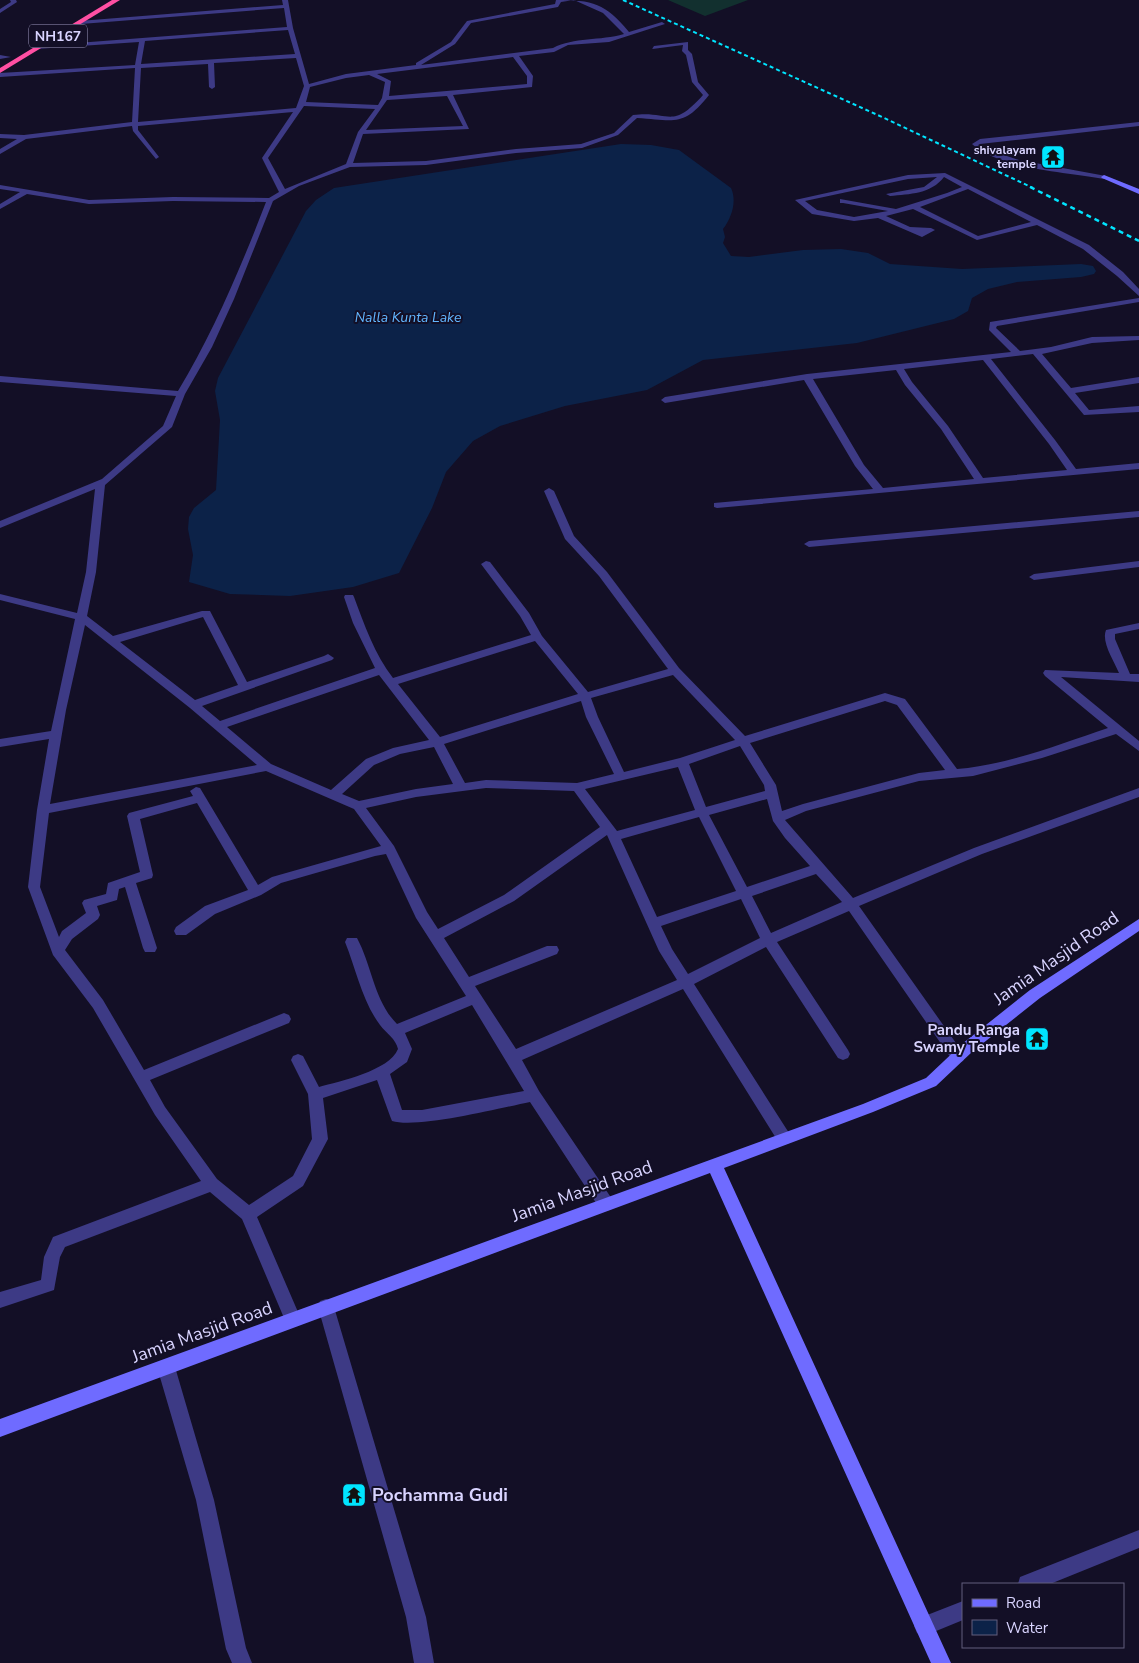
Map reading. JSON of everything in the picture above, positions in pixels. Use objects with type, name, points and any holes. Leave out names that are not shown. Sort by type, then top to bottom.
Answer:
[{"type":"highway","name":"NH167","points":[[0,62],[4,57],[104,0]]},
{"type":"highway","name":"NH167","points":[[0,73],[117,0]]},
{"type":"street","points":[[0,11],[14,2],[13,0]]},
{"type":"street","points":[[412,67],[453,43],[469,22],[521,14],[542,7],[558,5],[558,1],[572,0]]},
{"type":"street","points":[[577,0],[598,6],[612,15],[628,34]]},
{"type":"street","points":[[80,22],[286,3],[290,28],[307,86],[300,107],[265,158],[283,192]]},
{"type":"street","points":[[307,86],[369,73],[554,50],[566,44],[609,40],[662,24]]},
{"type":"street","points":[[38,48],[290,28]]},
{"type":"street","points":[[142,40],[138,65],[134,130],[156,157]]},
{"type":"street","points":[[0,188],[89,202],[173,199],[270,200],[297,185],[350,165],[426,162],[582,146],[616,134],[635,116],[657,116],[672,120],[684,117],[706,95],[695,82],[689,54],[685,51],[686,43],[654,48]]},
{"type":"street","points":[[385,98],[530,86],[530,76],[515,55]]},
{"type":"street","points":[[0,73],[298,56]]},
{"type":"street","points":[[211,60],[212,87]]},
{"type":"street","points":[[350,165],[352,148],[364,125],[380,107],[385,98],[388,81],[369,73]]},
{"type":"street","points":[[362,132],[467,128],[449,94]]},
{"type":"street","points":[[0,136],[24,137],[300,107],[380,107]]},
{"type":"street","points":[[1139,124],[1034,134],[980,141],[975,144],[993,154],[1013,161],[1104,177],[1139,192]]},
{"type":"street","points":[[0,152],[24,137]]},
{"type":"street","points":[[890,194],[927,190],[936,184],[943,174]]},
{"type":"street","points":[[969,186],[950,195],[901,211],[854,219],[841,215],[815,212],[799,200],[908,177],[943,174],[969,186],[1086,247],[1120,274],[1139,294]]},
{"type":"street","points":[[0,206],[27,191]]},
{"type":"street","points":[[839,191],[842,194],[843,202],[847,209],[841,215]]},
{"type":"street","points":[[0,525],[100,483],[167,427],[181,394],[202,360],[235,290],[270,200]]},
{"type":"street","points":[[843,202],[901,211]]},
{"type":"street","points":[[843,202],[912,230]]},
{"type":"street","points":[[914,207],[977,238],[1039,222]]},
{"type":"street","points":[[1017,353],[995,333],[993,324],[1139,300]]},
{"type":"street","points":[[665,400],[807,377],[1035,351],[1092,340],[1137,339]]},
{"type":"street","points":[[1035,351],[1087,413],[1139,409]]},
{"type":"street","points":[[984,357],[1052,442],[1072,471]]},
{"type":"street","points":[[899,367],[908,383],[945,428],[979,480]]},
{"type":"street","points":[[807,377],[860,466],[880,490]]},
{"type":"street","points":[[0,379],[181,394]]},
{"type":"street","points":[[1069,391],[1139,380]]},
{"type":"street","points":[[717,505],[1139,466]]},
{"type":"street","points":[[100,483],[91,572],[56,734],[42,810],[34,887],[58,951],[98,1004],[160,1112],[212,1184],[248,1214],[294,1319]]},
{"type":"street","points":[[549,491],[569,537],[603,574],[675,671],[743,741],[772,793],[776,818],[851,904],[958,1057]]},
{"type":"street","points":[[809,544],[1139,514]]},
{"type":"street","points":[[486,564],[525,615],[538,637],[585,696],[592,717],[620,777]]},
{"type":"street","points":[[1034,577],[1139,564]]},
{"type":"street","points":[[0,597],[81,617],[113,640],[219,725],[267,767],[358,806],[390,850],[422,914],[513,1057],[534,1095],[606,1204]]},
{"type":"street","points":[[349,598],[358,623],[381,670],[437,742],[461,787]]},
{"type":"street","points":[[113,640],[206,612],[244,687]]},
{"type":"street","points":[[1126,677],[1110,639],[1110,632],[1139,626]]},
{"type":"street","points":[[390,682],[538,637]]},
{"type":"street","points":[[194,705],[328,658]]},
{"type":"street","points":[[219,725],[381,670]]},
{"type":"street","points":[[332,796],[370,762],[397,751],[437,742],[585,696],[675,671]]},
{"type":"street","points":[[1139,678],[1049,673],[1139,747]]},
{"type":"street","points":[[358,806],[416,793],[486,784],[577,787],[682,762],[885,697],[896,699],[913,717],[954,774]]},
{"type":"street","points":[[776,818],[803,808],[919,777],[973,772],[1038,755],[1118,729]]},
{"type":"street","points":[[0,743],[56,734]]},
{"type":"street","points":[[682,762],[702,812],[768,940],[843,1054]]},
{"type":"street","points":[[42,810],[267,767]]},
{"type":"street","points":[[191,781],[256,892]]},
{"type":"street","points":[[577,787],[611,832],[666,951],[784,1138]]},
{"type":"street","points":[[513,1057],[685,982],[768,940],[851,904],[978,851],[1139,792]]},
{"type":"street","points":[[436,936],[509,898],[611,832],[702,812],[772,793]]},
{"type":"street","points":[[58,951],[67,935],[93,915],[89,903],[112,897],[113,886],[146,874],[133,816],[200,798]]},
{"type":"street","points":[[181,931],[210,910],[256,892],[277,880],[375,851],[390,850]]},
{"type":"street","points":[[654,924],[819,868]]},
{"type":"street","points":[[129,880],[150,948]]},
{"type":"street","name":"Jamia Masjid Road","points":[[0,1428],[868,1108],[930,1082],[1035,994],[1139,924]]},
{"type":"street","points":[[315,1094],[382,1073],[401,1058],[405,1049],[402,1041],[383,1018],[352,942]]},
{"type":"street","points":[[466,984],[552,950]]},
{"type":"street","points":[[394,1032],[475,998]]},
{"type":"street","points":[[140,1078],[284,1018]]},
{"type":"street","points":[[248,1214],[298,1181],[320,1139],[315,1094],[298,1060]]},
{"type":"street","points":[[382,1073],[397,1116],[422,1116],[534,1095]]},
{"type":"street","points":[[714,1164],[941,1663]]},
{"type":"street","points":[[0,1300],[48,1285],[52,1257],[59,1242],[212,1184]]},
{"type":"street","points":[[326,1307],[416,1617],[424,1663]]},
{"type":"street","points":[[166,1367],[205,1500],[236,1649],[242,1663]]},
{"type":"street","points":[[1029,1583],[1139,1539]]},
{"type":"street","points":[[924,1626],[962,1610]]},
{"type":"green space","points":[[668,0],[748,0],[705,16]]},
{"type":"water","name":"Nalla Kunta Lake","points":[[621,144],[651,145],[679,150],[731,188],[734,198],[731,214],[723,229],[725,237],[723,243],[731,256],[749,257],[803,250],[841,249],[868,253],[890,264],[962,269],[1081,264],[1093,266],[1096,271],[1094,274],[1081,277],[1017,282],[988,289],[972,298],[968,311],[954,319],[857,343],[703,360],[647,390],[565,406],[500,426],[473,441],[446,472],[432,508],[399,573],[353,587],[290,596],[230,594],[189,582],[193,555],[188,529],[189,517],[194,508],[216,490],[220,420],[215,391],[218,378],[306,211],[316,200],[334,188]]},
{"type":"railway","points":[[623,0],[882,117],[1033,188]]},
{"type":"railway","points":[[1030,187],[1139,241]]},
{"type":"place","name":"shivalayam temple","points":[[1053,157]]},
{"type":"place","name":"Pandu Ranga Swamy Temple","points":[[1037,1039]]},
{"type":"place","name":"Pochamma Gudi","points":[[354,1495]]}]
